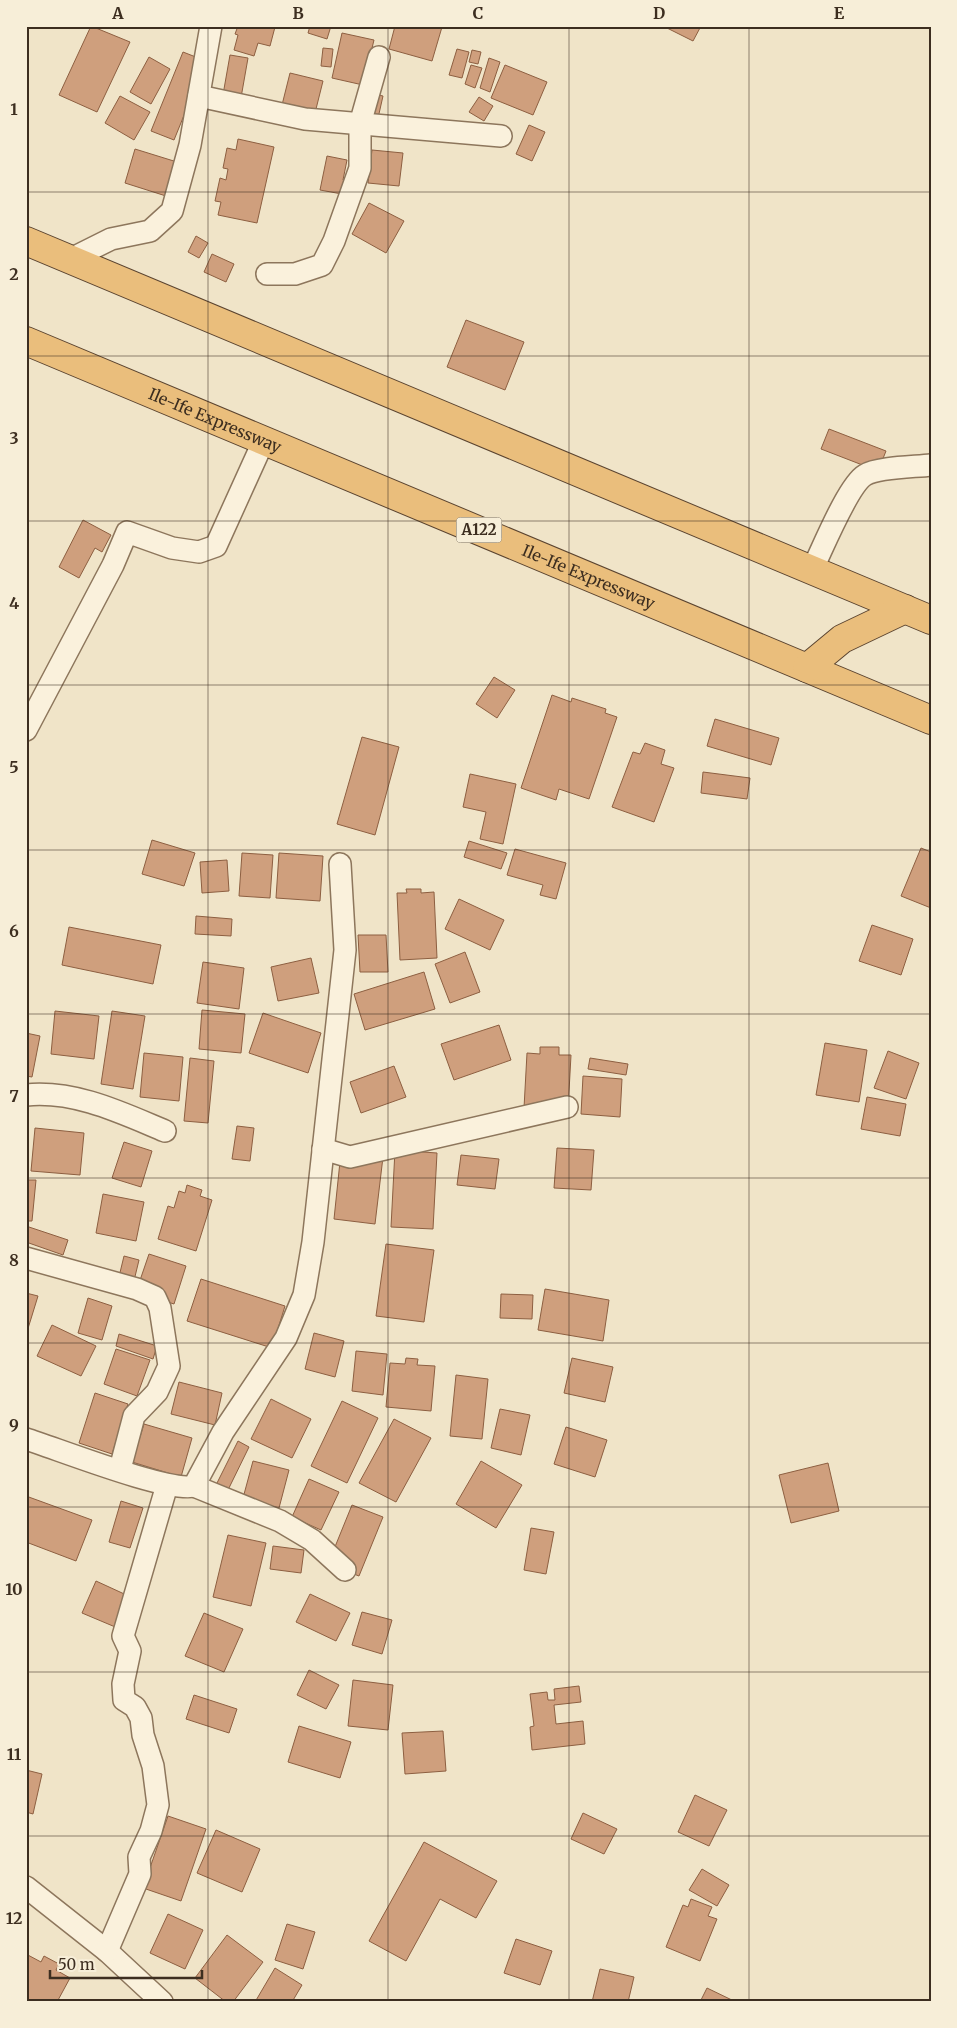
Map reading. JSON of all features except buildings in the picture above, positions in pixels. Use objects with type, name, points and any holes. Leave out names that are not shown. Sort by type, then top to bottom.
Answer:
[{"type":"highway","points":[[26,241],[931,620]]},
{"type":"highway","name":"Ile-Ife Expressway","points":[[26,341],[931,720]]},
{"type":"highway","points":[[806,668],[842,639],[905,609]]},
{"type":"street","points":[[71,259],[111,240],[150,231],[172,211],[190,146],[211,26]]},
{"type":"street","points":[[267,274],[295,274],[322,265],[334,241],[360,168],[360,124],[379,58]]},
{"type":"street","points":[[199,96],[305,119],[501,136]]},
{"type":"street","points":[[28,726],[113,565],[127,532],[172,548],[198,552],[216,546],[264,440]]},
{"type":"street","points":[[812,570],[845,499],[865,475],[897,468],[931,466]]},
{"type":"street","points":[[194,1486],[223,1432],[286,1338],[304,1295],[313,1242],[345,950],[340,864]]},
{"type":"street","points":[[26,1095],[44,1093],[104,1105],[166,1131]]},
{"type":"street","points":[[323,1149],[350,1157],[567,1107]]},
{"type":"street","points":[[26,1258],[137,1290],[155,1297],[160,1308],[169,1366],[158,1392],[134,1416],[120,1469]]},
{"type":"street","points":[[26,1439],[167,1485],[185,1488],[194,1486],[280,1521],[312,1540],[345,1570]]},
{"type":"street","points":[[107,1951],[140,1874],[140,1857],[151,1831],[158,1805],[152,1766],[143,1736],[141,1718],[135,1707],[124,1700],[122,1684],[130,1651],[123,1636],[167,1485]]},
{"type":"street","points":[[26,1887],[107,1951],[162,2002]]}]
